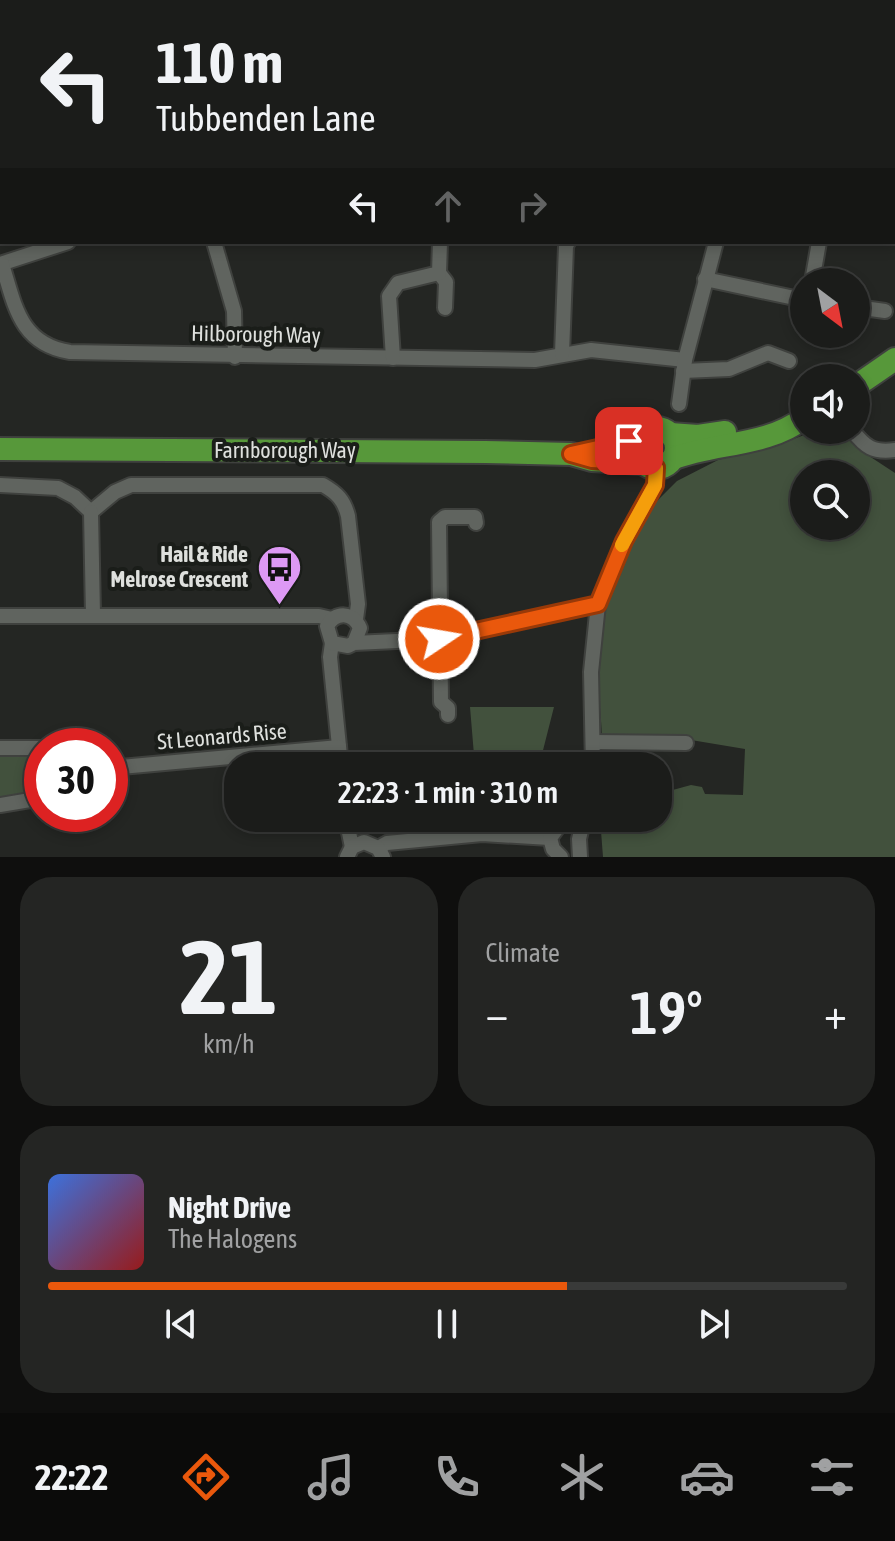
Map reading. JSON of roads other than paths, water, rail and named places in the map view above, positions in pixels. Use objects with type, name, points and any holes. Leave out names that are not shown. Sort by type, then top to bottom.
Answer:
[{"type":"highway","points":[[870,376],[895,359]]},
{"type":"highway","name":"Farnborough Way","points":[[670,434],[698,436],[723,433],[790,418]]},
{"type":"highway","name":"Farnborough Way","points":[[571,454],[592,460],[657,463],[766,436],[790,427]]},
{"type":"highway","points":[[653,428],[659,428],[670,434],[676,446],[657,463],[635,451],[638,438],[653,428]]},
{"type":"highway","name":"Farnborough Way","points":[[0,449],[396,450],[571,454],[638,438]]},
{"type":"street","points":[[1,264],[62,244]]},
{"type":"street","points":[[215,244],[234,311],[235,357]]},
{"type":"street","points":[[440,244],[439,273],[446,282],[445,308]]},
{"type":"street","points":[[562,354],[567,244]]},
{"type":"street","points":[[679,404],[684,365],[715,244]]},
{"type":"street","points":[[814,268],[819,244]]},
{"type":"street","name":"Hilborough Way","points":[[1,264],[30,334],[47,346],[79,353],[535,360],[591,350],[729,369],[768,353],[789,361]]},
{"type":"street","points":[[393,358],[389,296],[398,283],[439,273]]},
{"type":"street","points":[[705,279],[790,297]]},
{"type":"street","points":[[870,309],[885,311]]},
{"type":"street","points":[[865,444],[875,452],[895,450]]},
{"type":"street","points":[[594,752],[591,672],[598,604],[624,541],[655,485],[657,463]]},
{"type":"street","points":[[0,485],[58,488],[75,497],[91,512],[93,615]]},
{"type":"street","points":[[91,512],[115,492],[131,485],[323,485],[337,493],[345,504],[348,516],[358,604],[356,619],[360,628],[354,643]]},
{"type":"street","points":[[448,715],[448,708],[441,702],[439,522],[445,517],[475,517],[476,523]]},
{"type":"street","points":[[332,643],[340,646],[439,639],[598,604]]},
{"type":"street","points":[[340,752],[330,657],[332,643],[327,626],[339,615],[356,619]]},
{"type":"street","points":[[0,616],[319,616],[332,619]]},
{"type":"street","points":[[594,742],[686,743]]},
{"type":"street","name":"St Leonards Rise","points":[[128,766],[339,747]]},
{"type":"street","points":[[0,748],[24,748]]},
{"type":"street","points":[[0,805],[24,801]]},
{"type":"street","points":[[347,832],[349,852],[364,842],[380,852],[387,843],[482,834],[550,838]]},
{"type":"street","points":[[550,838],[554,832]]},
{"type":"street","points":[[580,832],[580,857]]},
{"type":"street","points":[[550,838],[553,849],[561,857]]},
{"type":"place","name":"Hail & Ride Melrose Crescent","points":[[279,606]]}]
